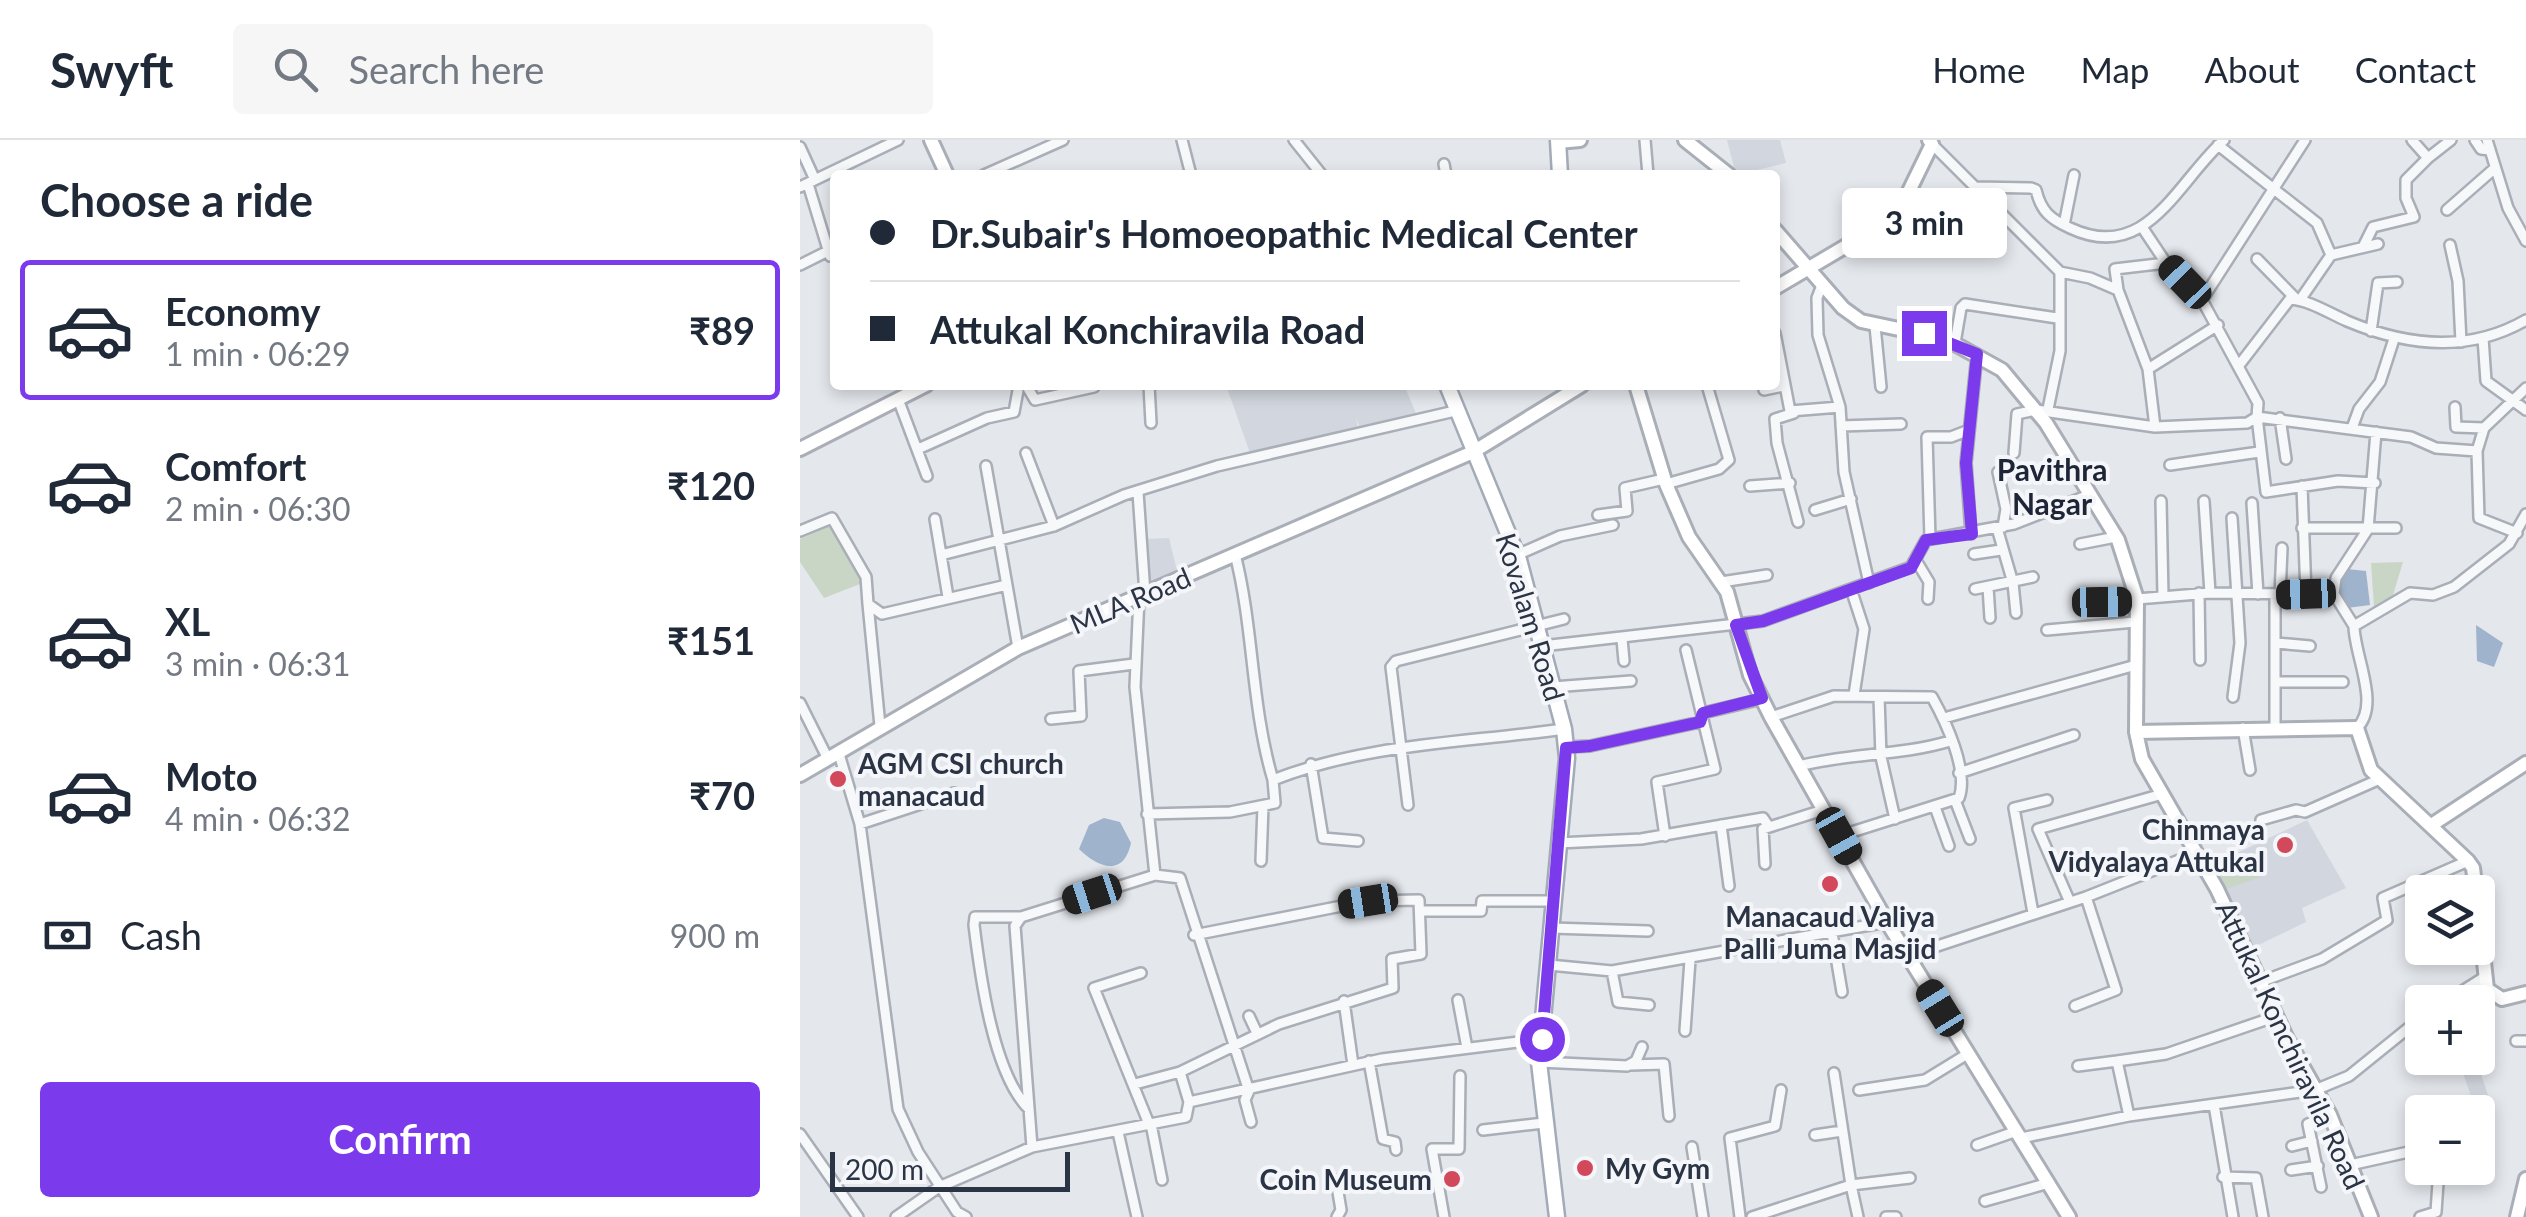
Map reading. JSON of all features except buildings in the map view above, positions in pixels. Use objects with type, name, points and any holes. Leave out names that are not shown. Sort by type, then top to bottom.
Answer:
[{"type":"main road","points":[[1558,141],[1561,170]]},
{"type":"main road","name":"Kovalam Road","points":[[1449,390],[1516,555],[1564,730],[1566,748],[1539,1062],[1558,1217]]},
{"type":"street","points":[[837,170],[898,140]]},
{"type":"street","points":[[931,140],[945,170]]},
{"type":"street","points":[[995,170],[1063,140]]},
{"type":"street","points":[[1182,140],[1190,170]]},
{"type":"street","points":[[1294,140],[1318,170]]},
{"type":"street","points":[[1558,141],[1580,140]]},
{"type":"street","points":[[1644,140],[1647,170]]},
{"type":"street","points":[[1685,140],[1722,170]]},
{"type":"street","points":[[2202,300],[2274,194],[2304,140]]},
{"type":"street","points":[[2412,140],[2428,158]]},
{"type":"street","points":[[2364,248],[2372,227],[2414,217],[2406,198],[2406,180],[2451,140]]},
{"type":"street","points":[[2475,140],[2485,151],[2488,145]]},
{"type":"street","points":[[1780,285],[1896,216],[1931,142],[2060,272],[2090,278],[2118,290]]},
{"type":"street","points":[[1974,188],[2031,188],[2036,190],[2043,211],[2064,226],[2106,239],[2144,230],[2221,143],[2274,194],[2317,223],[2330,255]]},
{"type":"street","points":[[2488,145],[2508,208],[2526,242]]},
{"type":"street","points":[[800,147],[829,254],[800,265]]},
{"type":"street","points":[[2447,210],[2495,168]]},
{"type":"street","points":[[2064,226],[2074,175]]},
{"type":"street","points":[[2144,230],[2166,263],[2202,300],[2240,364],[2258,403],[2259,452],[2266,492],[2338,480],[2375,483]]},
{"type":"street","name":"Attukal Konchiravila Road","points":[[1780,236],[1850,314],[1875,326],[1924,333],[1955,343],[2002,370],[2042,409],[2132,572],[2137,600],[2136,732],[2142,759],[2159,795],[2197,854],[2330,1115],[2371,1217]]},
{"type":"street","points":[[2240,364],[2284,301],[2298,299],[2330,255],[2378,244]]},
{"type":"street","points":[[2450,245],[2458,281],[2461,342]]},
{"type":"street","points":[[2256,259],[2298,299],[2394,339],[2461,342],[2483,338],[2526,320]]},
{"type":"street","points":[[2155,427],[2148,369],[2118,290],[2115,269],[2166,263]]},
{"type":"street","points":[[2042,409],[2060,351],[2060,272]]},
{"type":"street","points":[[1780,275],[1794,276]]},
{"type":"street","points":[[2372,330],[2378,283],[2397,282]]},
{"type":"street","points":[[1822,285],[1816,300],[1818,335],[1840,407],[1851,499],[1869,583]]},
{"type":"street","points":[[1955,343],[1960,308],[1966,304],[2057,318]]},
{"type":"street","points":[[2148,369],[2218,325]]},
{"type":"street","points":[[1875,326],[1881,387]]},
{"type":"street","points":[[2483,338],[2486,381],[2526,410]]},
{"type":"street","points":[[2352,428],[2359,409],[2380,382],[2394,339]]},
{"type":"street","points":[[1972,534],[1966,463],[1977,354]]},
{"type":"street","points":[[1780,366],[1788,408],[1794,413]]},
{"type":"street","points":[[2517,532],[2480,518],[2477,450],[2484,428],[2526,388]]},
{"type":"street","points":[[800,448],[916,390]]},
{"type":"street","points":[[918,449],[987,418],[1014,412],[1021,390]]},
{"type":"street","points":[[1027,390],[1036,400],[1081,390]]},
{"type":"street","points":[[1148,390],[1150,423]]},
{"type":"street","name":"MLA Road","points":[[800,775],[1018,648],[1473,452],[1574,390]]},
{"type":"street","points":[[1637,390],[1665,482],[1689,537],[1721,582],[1770,717],[1886,922],[2069,1217]]},
{"type":"street","points":[[1598,515],[1626,511],[1625,488],[1719,469],[1729,460],[1708,390]]},
{"type":"street","points":[[898,399],[928,476]]},
{"type":"street","points":[[1798,522],[1776,443],[1775,419],[1840,407]]},
{"type":"street","points":[[2454,407],[2456,427],[2484,428]]},
{"type":"street","points":[[2014,452],[2017,414],[2042,409],[2155,427],[2246,423],[2258,416],[2280,418],[2411,436],[2436,448],[2477,450]]},
{"type":"street","points":[[941,555],[1054,526],[1138,492],[1240,460],[1455,411]]},
{"type":"street","points":[[2280,418],[2286,459]]},
{"type":"street","points":[[1841,426],[1900,424]]},
{"type":"street","points":[[1930,539],[1927,438],[1951,437],[1969,430]]},
{"type":"street","points":[[2136,732],[2357,728],[2363,723],[2366,702],[2354,626],[2334,594],[2336,578],[2368,528],[2375,483],[2376,432]]},
{"type":"street","points":[[2170,465],[2259,452]]},
{"type":"street","points":[[1026,453],[1054,526]]},
{"type":"street","points":[[986,466],[1018,648]]},
{"type":"street","points":[[1998,472],[2006,509],[2000,528],[2002,550],[2014,584],[2016,612]]},
{"type":"street","points":[[1750,486],[1790,483]]},
{"type":"street","points":[[2302,486],[2306,594]]},
{"type":"street","points":[[1138,492],[1142,595],[1134,664],[1155,875]]},
{"type":"street","points":[[1928,598],[1929,582],[1918,562],[1920,547],[1930,539],[2000,528],[2090,495]]},
{"type":"street","points":[[1815,510],[1851,499]]},
{"type":"street","points":[[2161,501],[2163,596]]},
{"type":"street","points":[[2200,660],[2204,501]]},
{"type":"street","points":[[2252,503],[2258,594]]},
{"type":"street","points":[[2354,626],[2410,593],[2433,595],[2454,587],[2509,544],[2526,514]]},
{"type":"street","points":[[800,532],[832,518],[866,577],[880,726]]},
{"type":"street","points":[[2232,518],[2240,643],[2233,696]]},
{"type":"street","points":[[935,519],[948,597]]},
{"type":"street","points":[[1516,555],[1560,536],[1614,525]]},
{"type":"street","points":[[2302,528],[2396,528]]},
{"type":"street","points":[[2080,544],[2116,537]]},
{"type":"street","points":[[2275,728],[2282,548]]},
{"type":"street","points":[[1974,554],[2002,550]]},
{"type":"street","points":[[1147,814],[1275,804],[1273,780],[1260,737],[1250,628],[1235,554]]},
{"type":"street","points":[[1542,646],[1763,621],[1918,562]]},
{"type":"street","points":[[1721,582],[1768,575]]},
{"type":"street","points":[[1975,589],[2033,578]]},
{"type":"street","points":[[868,604],[882,614],[1007,585]]},
{"type":"street","points":[[1988,588],[1990,618]]},
{"type":"street","points":[[1851,589],[1864,629],[1854,695]]},
{"type":"street","points":[[2102,602],[2204,593],[2334,594]]},
{"type":"street","points":[[1408,805],[1391,667],[1396,661],[1534,623],[1564,619]]},
{"type":"street","points":[[2046,630],[2136,622]]},
{"type":"street","points":[[1622,639],[1624,661]]},
{"type":"street","points":[[2276,643],[2310,646]]},
{"type":"street","points":[[1665,836],[1657,782],[1715,769],[1686,650]]},
{"type":"street","points":[[1051,719],[1080,716],[1079,671],[1134,664]]},
{"type":"street","points":[[1944,718],[2136,664]]},
{"type":"street","points":[[1553,686],[1630,681]]},
{"type":"street","points":[[2276,682],[2343,682]]},
{"type":"street","points":[[1770,717],[1811,701],[1854,695],[1932,698],[1944,718],[1962,794],[1935,807],[1839,836]]},
{"type":"street","points":[[1879,697],[1881,757],[1895,819]]},
{"type":"street","points":[[1703,713],[1762,698]]},
{"type":"street","points":[[800,703],[833,757],[860,824],[898,1110],[959,1215]]},
{"type":"street","points":[[1566,748],[1700,722],[1703,713]]},
{"type":"street","points":[[2243,728],[2250,770]]},
{"type":"street","points":[[2357,728],[2371,770],[2433,824],[2468,861],[2474,875]]},
{"type":"street","points":[[1273,780],[1311,764],[1402,748],[1564,730]]},
{"type":"street","points":[[1959,773],[2074,735]]},
{"type":"street","points":[[1800,766],[1830,758],[1881,757],[1950,741]]},
{"type":"street","points":[[1311,764],[1323,838],[1358,841]]},
{"type":"street","points":[[2433,824],[2526,764]]},
{"type":"street","points":[[2261,820],[2296,810],[2306,812],[2380,779]]},
{"type":"street","points":[[860,824],[954,793]]},
{"type":"street","points":[[2015,829],[2038,829],[2159,795]]},
{"type":"street","points":[[1954,800],[1970,838]]},
{"type":"street","points":[[2034,913],[2014,808],[2047,800]]},
{"type":"street","points":[[1261,861],[1264,806]]},
{"type":"street","points":[[1935,807],[1949,846]]},
{"type":"street","points":[[1766,864],[1760,832],[1823,810]]},
{"type":"street","points":[[1558,844],[1665,836],[1763,818],[1769,827]]},
{"type":"street","points":[[1721,825],[1729,886]]},
{"type":"street","points":[[2038,829],[2068,900]]},
{"type":"street","points":[[1910,956],[2197,854]]},
{"type":"street","points":[[2260,982],[2348,944],[2386,920],[2382,898],[2468,861]]},
{"type":"street","points":[[1029,1109],[1008,1076],[983,1003],[975,918],[1022,917],[1155,875],[1180,878],[1194,935],[1249,1091],[1245,1100],[1251,1122]]},
{"type":"street","points":[[2075,1006],[2116,990],[2086,896]]},
{"type":"street","points":[[1135,1084],[1180,1072],[1257,1034],[1344,1001],[1393,988],[1392,959],[1422,954],[1419,900],[1368,901],[1194,935]]},
{"type":"street","points":[[1420,911],[1481,911],[1482,901],[1551,901]]},
{"type":"street","points":[[1022,917],[1016,926],[1014,946],[1032,1147]]},
{"type":"street","points":[[1549,965],[1612,971],[1886,922]]},
{"type":"street","points":[[1551,928],[1648,931]]},
{"type":"street","points":[[1832,933],[1842,992]]},
{"type":"street","points":[[1685,1030],[1690,960]]},
{"type":"street","points":[[2482,965],[2483,978],[2494,997],[2526,993]]},
{"type":"street","points":[[1612,971],[1618,1002],[1648,1004]]},
{"type":"street","points":[[1141,973],[1094,988],[1150,1124],[1162,1180]]},
{"type":"street","points":[[2472,985],[2483,978]]},
{"type":"street","points":[[1458,1000],[1467,1048]]},
{"type":"street","points":[[1344,1001],[1353,1065]]},
{"type":"street","points":[[1250,1016],[1257,1034]]},
{"type":"street","points":[[2078,1066],[2166,1054],[2277,1016]]},
{"type":"street","points":[[1977,1145],[2129,1116],[2315,1090],[2349,1076],[2405,1031]]},
{"type":"street","points":[[1189,1102],[1369,1062],[1542,1039]]},
{"type":"street","points":[[1631,1065],[1642,1048]]},
{"type":"street","points":[[1858,1090],[1925,1080],[1970,1053]]},
{"type":"street","points":[[1369,1062],[1383,1139],[1395,1142],[1396,1150]]},
{"type":"street","points":[[1539,1062],[1664,1064],[1670,1116]]},
{"type":"street","points":[[2117,1062],[2129,1116]]},
{"type":"street","points":[[896,1217],[939,1186],[1032,1147],[1186,1117],[1189,1102],[1180,1072]]},
{"type":"street","points":[[1834,1073],[1858,1217]]},
{"type":"street","points":[[1444,1217],[1432,1149],[1459,1150],[1460,1076]]},
{"type":"street","points":[[1740,1217],[1730,1138],[1775,1126],[1780,1090]]},
{"type":"street","points":[[2214,1104],[2224,1146],[2223,1177],[2233,1217]]},
{"type":"street","points":[[2322,1187],[2308,1124],[2330,1115]]},
{"type":"street","points":[[1483,1130],[1544,1123]]},
{"type":"street","points":[[1815,1135],[1842,1131]]},
{"type":"street","points":[[1118,1132],[1138,1217]]},
{"type":"street","points":[[800,1134],[858,1217]]},
{"type":"street","points":[[2292,1146],[2312,1141]]},
{"type":"street","points":[[1692,1147],[1702,1217]]},
{"type":"street","points":[[2350,1165],[2405,1153]]},
{"type":"street","points":[[2290,1170],[2318,1166]]},
{"type":"street","points":[[2223,1177],[2256,1178],[2263,1217]]},
{"type":"street","points":[[1759,1216],[1851,1185],[1910,1178]]},
{"type":"street","points":[[2517,1217],[2526,1179]]},
{"type":"street","points":[[1336,1180],[1340,1210],[1337,1217]]},
{"type":"street","points":[[1985,1201],[2050,1183]]},
{"type":"street","points":[[2420,1217],[2436,1212],[2438,1185]]},
{"type":"street","points":[[1886,1217],[1896,1217]]},
{"type":"shaded area","points":[[1727,140],[1780,140],[1786,163],[1735,170]]},
{"type":"shaded area","points":[[1228,390],[1406,390],[1418,418],[1361,431],[1356,418],[1358,430],[1251,456]]},
{"type":"shaded area","points":[[1169,538],[1178,575],[1149,585],[1146,539]]},
{"type":"shaded area","points":[[2307,820],[2346,888],[2302,908],[2306,922],[2248,950],[2205,868]]},
{"type":"shaded area","points":[[2464,1075],[2481,1075],[2488,1095],[2471,1095]]},
{"type":"green space","points":[[832,525],[865,582],[824,598],[800,562],[800,539]]},
{"type":"green space","points":[[2403,562],[2390,605],[2374,606],[2371,563]]},
{"type":"green space","points":[[2250,856],[2260,877],[2224,890],[2215,872]]},
{"type":"water","points":[[2347,569],[2366,571],[2370,605],[2347,608],[2339,588]]},
{"type":"water","points":[[2476,625],[2503,643],[2494,667],[2477,661]]},
{"type":"water","points":[[1104,818],[1120,822],[1131,843],[1122,862],[1115,865],[1100,864],[1079,849],[1089,825]]},
{"type":"place","name":"AGM CSI church manacaud","points":[[838,779]]},
{"type":"place","name":"Chinmaya Vidyalaya Attukal","points":[[2285,845]]},
{"type":"place","name":"Manacaud Valiya Palli Juma Masjid","points":[[1830,884]]},
{"type":"place","name":"My Gym","points":[[1585,1168]]},
{"type":"place","name":"Coin Museum","points":[[1452,1179]]},
{"type":"district","name":"Pavithra Nagar","points":[[2052,486]]},
{"type":"route","points":[[1542,1039],[1566,748],[1700,722],[1703,713],[1762,698],[1750,675],[1736,625],[1763,621],[1911,568],[1918,562],[1920,547],[1926,540],[1972,534],[1966,463],[1977,354],[1924,333]]}]
